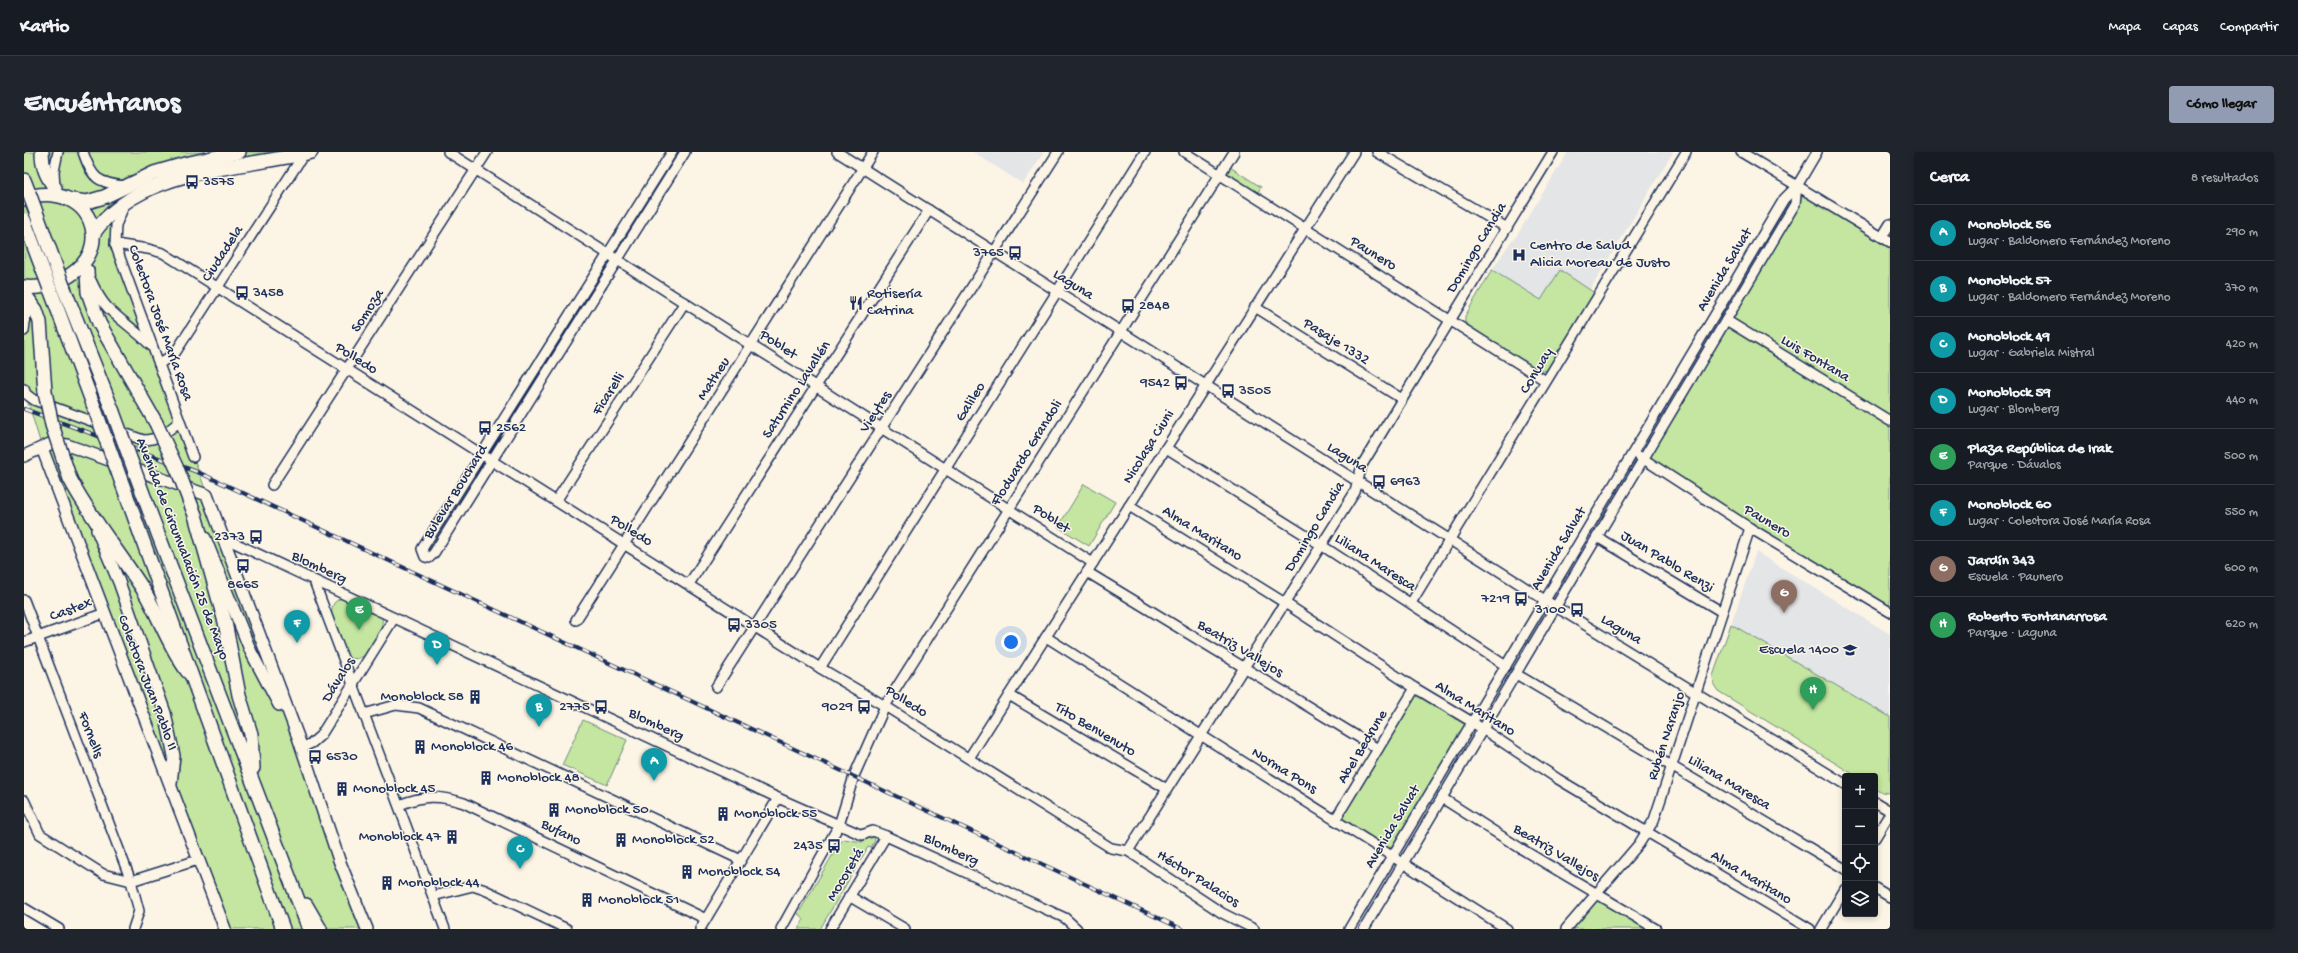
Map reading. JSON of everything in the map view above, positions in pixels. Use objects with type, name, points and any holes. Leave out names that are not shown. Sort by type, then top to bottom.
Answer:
[{"type":"highway","points":[[42,152],[42,161],[47,177],[55,188]]},
{"type":"highway","points":[[26,196],[46,194],[87,202],[104,197],[160,171],[217,154],[239,152]]},
{"type":"highway","points":[[196,683],[174,653],[144,592],[85,506],[70,479],[52,425],[45,392],[40,322],[36,310],[25,293],[64,280],[79,267],[89,249],[93,234],[106,216],[128,199],[153,188],[206,172],[307,153]]},
{"type":"highway","name":"Avenida de Circunvalación 25 de Mayo","points":[[24,180],[26,196],[113,412],[309,929]]},
{"type":"highway","points":[[69,198],[87,215],[93,234]]},
{"type":"highway","points":[[24,220],[196,683],[282,927]]},
{"type":"highway","points":[[87,271],[88,292],[99,323],[156,423],[178,471],[201,529],[225,622],[239,695],[251,734],[254,782]]},
{"type":"highway","points":[[289,876],[320,929]]},
{"type":"main road","points":[[206,172],[217,154]]},
{"type":"main road","points":[[24,456],[52,443],[67,445],[207,495],[298,737],[339,860],[367,929]]},
{"type":"main road","name":"Colectora Juan Pablo II","points":[[42,448],[224,928]]},
{"type":"main road","points":[[85,506],[119,582],[165,713],[174,756],[171,787]]},
{"type":"main road","points":[[201,529],[213,554],[252,652],[298,737]]},
{"type":"street","points":[[58,152],[54,171],[55,188],[69,198]]},
{"type":"street","points":[[83,152],[89,170],[97,180],[109,185],[125,186]]},
{"type":"street","name":"Poblet","points":[[448,152],[1093,563]]},
{"type":"street","name":"Somoza","points":[[272,485],[477,170],[487,152]]},
{"type":"street","name":"Bulevar Bouchard","points":[[672,152],[422,549],[425,557],[432,556],[685,152]]},
{"type":"street","name":"Laguna","points":[[836,152],[995,251],[1545,600],[1842,782]]},
{"type":"street","name":"Matheu","points":[[576,620],[752,345],[873,152]]},
{"type":"street","name":"Vieytes","points":[[716,687],[1058,152]]},
{"type":"street","name":"Galileo","points":[[820,668],[1145,152]]},
{"type":"street","name":"Paunero","points":[[1184,152],[1546,381]]},
{"type":"street","name":"Floduardo Grandoli","points":[[781,929],[839,825],[854,776],[885,706],[1234,152]]},
{"type":"street","name":"Nicolasa Ciuni","points":[[969,758],[1354,152]]},
{"type":"street","points":[[1377,152],[1507,228]]},
{"type":"street","name":"Domingo Candia","points":[[1128,851],[1355,492],[1362,465],[1553,152]]},
{"type":"street","name":"Conway","points":[[1411,603],[1451,540],[1686,152]]},
{"type":"street","points":[[1741,152],[1886,240],[1890,224]]},
{"type":"street","name":"Avenida Salvat","points":[[1349,929],[1784,199],[1797,186],[1817,152]]},
{"type":"street","name":"Ciudadela","points":[[159,364],[175,353],[307,153]]},
{"type":"street","name":"Avenida Salvat","points":[[1364,929],[1795,204],[1797,186]]},
{"type":"street","name":"Colectora José María Rosa","points":[[128,199],[120,213],[116,225],[115,244],[193,457]]},
{"type":"street","name":"Saturnino Lavallén","points":[[688,584],[929,210]]},
{"type":"street","name":"Polledo","points":[[115,244],[163,253],[820,668],[885,706],[1111,848],[1128,851]]},
{"type":"street","points":[[89,249],[87,271],[97,293],[108,308],[138,332],[154,348]]},
{"type":"street","points":[[24,331],[28,306],[25,293]]},
{"type":"street","name":"Ficarelli","points":[[556,501],[685,302]]},
{"type":"street","name":"Pasaje 1332","points":[[1255,307],[1402,400]]},
{"type":"street","name":"Luis Fontana","points":[[1726,320],[1890,421]]},
{"type":"street","points":[[25,392],[34,400],[144,440],[153,440],[161,437],[180,421]]},
{"type":"street","name":"Liliana Maresca","points":[[1166,448],[1321,545],[1506,666]]},
{"type":"street","name":"Paunero","points":[[1632,453],[1750,528],[1890,612]]},
{"type":"street","name":"Alma Maritano","points":[[1129,506],[1285,603],[1415,688],[1483,729],[1558,779],[1810,929]]},
{"type":"street","name":"Rubén Naranjo","points":[[1566,929],[1639,844],[1654,820],[1750,528]]},
{"type":"street","name":"Blomberg","points":[[222,537],[778,798],[862,835],[868,834],[872,831],[886,836],[1065,918],[1076,929]]},
{"type":"street","name":"Juan Pablo Renzi","points":[[1597,537],[1722,612]]},
{"type":"street","name":"Beatriz Vallejos","points":[[1087,572],[1378,750]]},
{"type":"street","points":[[314,581],[445,929]]},
{"type":"street","name":"Fornells","points":[[24,600],[131,881],[139,911],[133,929]]},
{"type":"street","name":"Castex","points":[[24,642],[105,613]]},
{"type":"street","name":"Dávalos","points":[[301,748],[312,743],[321,735],[394,618]]},
{"type":"street","name":"Norma Pons","points":[[1046,637],[1507,929]]},
{"type":"street","name":"Liliana Maresca","points":[[1516,674],[1672,765],[1842,867]]},
{"type":"street","name":"Abel Bedrune","points":[[1335,820],[1415,688]]},
{"type":"street","name":"Tito Benvenuto","points":[[1009,695],[1167,789]]},
{"type":"street","points":[[364,714],[396,705],[419,708],[741,860]]},
{"type":"street","name":"Bufano","points":[[399,805],[425,797],[443,796],[464,802],[706,919]]},
{"type":"street","points":[[700,929],[778,798]]},
{"type":"street","name":"Beatriz Vallejos","points":[[1442,798],[1656,929]]},
{"type":"street","points":[[1878,804],[1890,812],[1878,833]]},
{"type":"street","points":[[25,805],[40,834],[103,874],[131,881],[198,860]]},
{"type":"street","name":"Mocoretá","points":[[830,929],[886,836]]},
{"type":"street","name":"Héctor Palacios","points":[[1128,851],[1222,913],[1254,929]]},
{"type":"street","points":[[433,896],[473,886],[485,890],[567,929]]},
{"type":"street","points":[[1878,890],[1890,897]]},
{"type":"street","points":[[1821,929],[1842,894]]},
{"type":"street","points":[[849,896],[905,929]]},
{"type":"street","points":[[24,908],[59,929]]},
{"type":"shaded area","points":[[973,152],[1044,152],[1023,184]]},
{"type":"shaded area","points":[[1568,152],[1673,152],[1590,290],[1560,271],[1541,300],[1492,270],[1512,240],[1514,240]]},
{"type":"shaded area","points":[[1756,552],[1890,634],[1890,717],[1731,624]]},
{"type":"green space","points":[[24,152],[311,152],[125,186],[128,199],[120,213],[115,244],[367,929],[225,929],[42,448],[24,389]]},
{"type":"green space","points":[[677,152],[681,152],[622,244],[619,242]]},
{"type":"green space","points":[[1230,167],[1261,187],[1257,194],[1226,174]]},
{"type":"green space","points":[[1797,186],[1890,242],[1890,612],[1643,459],[1795,204]]},
{"type":"green space","points":[[601,268],[605,270],[499,439],[496,436]]},
{"type":"green space","points":[[1492,270],[1541,300],[1560,270],[1596,294],[1550,369],[1544,371],[1537,370],[1465,325],[1465,316]]},
{"type":"green space","points":[[480,462],[484,464],[430,552],[425,550]]},
{"type":"green space","points":[[1084,484],[1115,502],[1089,546],[1058,527]]},
{"type":"green space","points":[[343,598],[382,617],[382,624],[377,640],[367,654],[360,658],[354,659],[347,656],[333,623],[332,607],[336,601]]},
{"type":"green space","points":[[1731,624],[1890,717],[1890,791],[1888,793],[1878,790],[1878,773],[1851,773],[1718,691],[1714,685],[1713,676]]},
{"type":"green space","points":[[1416,693],[1466,723],[1390,849],[1341,819]]},
{"type":"green space","points":[[583,720],[627,740],[607,785],[562,765]]},
{"type":"green space","points":[[872,834],[875,840],[871,848],[868,847],[820,929],[798,929],[804,919],[798,914],[839,844],[844,839],[862,842]]},
{"type":"green space","points":[[1597,894],[1656,929],[1566,929]]},
{"type":"railway","points":[[24,409],[200,473],[1182,929]]},
{"type":"place","name":"3575","points":[[192,182]]},
{"type":"place","name":"3765","points":[[1015,253]]},
{"type":"place","name":"Centro de Salud Alicia Moreau de Justo","points":[[1519,255]]},
{"type":"place","name":"3458","points":[[242,293]]},
{"type":"place","name":"Rotisería Catrina","points":[[856,303]]},
{"type":"place","name":"2848","points":[[1128,306]]},
{"type":"place","name":"9542","points":[[1181,383]]},
{"type":"place","name":"3505","points":[[1228,391]]},
{"type":"place","name":"2562","points":[[485,428]]},
{"type":"place","name":"6963","points":[[1379,482]]},
{"type":"place","name":"2373","points":[[256,537]]},
{"type":"place","name":"8665","points":[[243,566]]},
{"type":"place","name":"7219","points":[[1521,599]]},
{"type":"place","name":"3100","points":[[1577,610]]},
{"type":"place","name":"Jardín 343","points":[[1784,613]]},
{"type":"place","name":"3305","points":[[734,625]]},
{"type":"place","name":"Plaza República de Irak","points":[[359,630]]},
{"type":"place","name":"Monoblock 60","points":[[297,643]]},
{"type":"place","name":"Escuela 1400","points":[[1850,650]]},
{"type":"place","name":"Monoblock 59","points":[[437,665]]},
{"type":"place","name":"Monoblock 58","points":[[475,697]]},
{"type":"place","name":"2775","points":[[601,707]]},
{"type":"place","name":"9029","points":[[864,707]]},
{"type":"place","name":"Roberto Fontanarrosa","points":[[1813,710]]},
{"type":"place","name":"Monoblock 57","points":[[539,727]]},
{"type":"place","name":"Monoblock 46","points":[[420,747]]},
{"type":"place","name":"6530","points":[[315,757]]},
{"type":"place","name":"Monoblock 48","points":[[486,778]]},
{"type":"place","name":"Monoblock 56","points":[[654,781]]},
{"type":"place","name":"Monoblock 45","points":[[342,789]]},
{"type":"place","name":"Monoblock 50","points":[[554,810]]},
{"type":"place","name":"Monoblock 55","points":[[723,814]]},
{"type":"place","name":"Monoblock 47","points":[[452,837]]},
{"type":"place","name":"Monoblock 52","points":[[621,840]]},
{"type":"place","name":"2435","points":[[834,846]]},
{"type":"place","name":"Monoblock 49","points":[[520,869]]},
{"type":"place","name":"Monoblock 54","points":[[687,872]]},
{"type":"place","name":"Monoblock 44","points":[[387,883]]},
{"type":"place","name":"Monoblock 51","points":[[587,900]]}]
